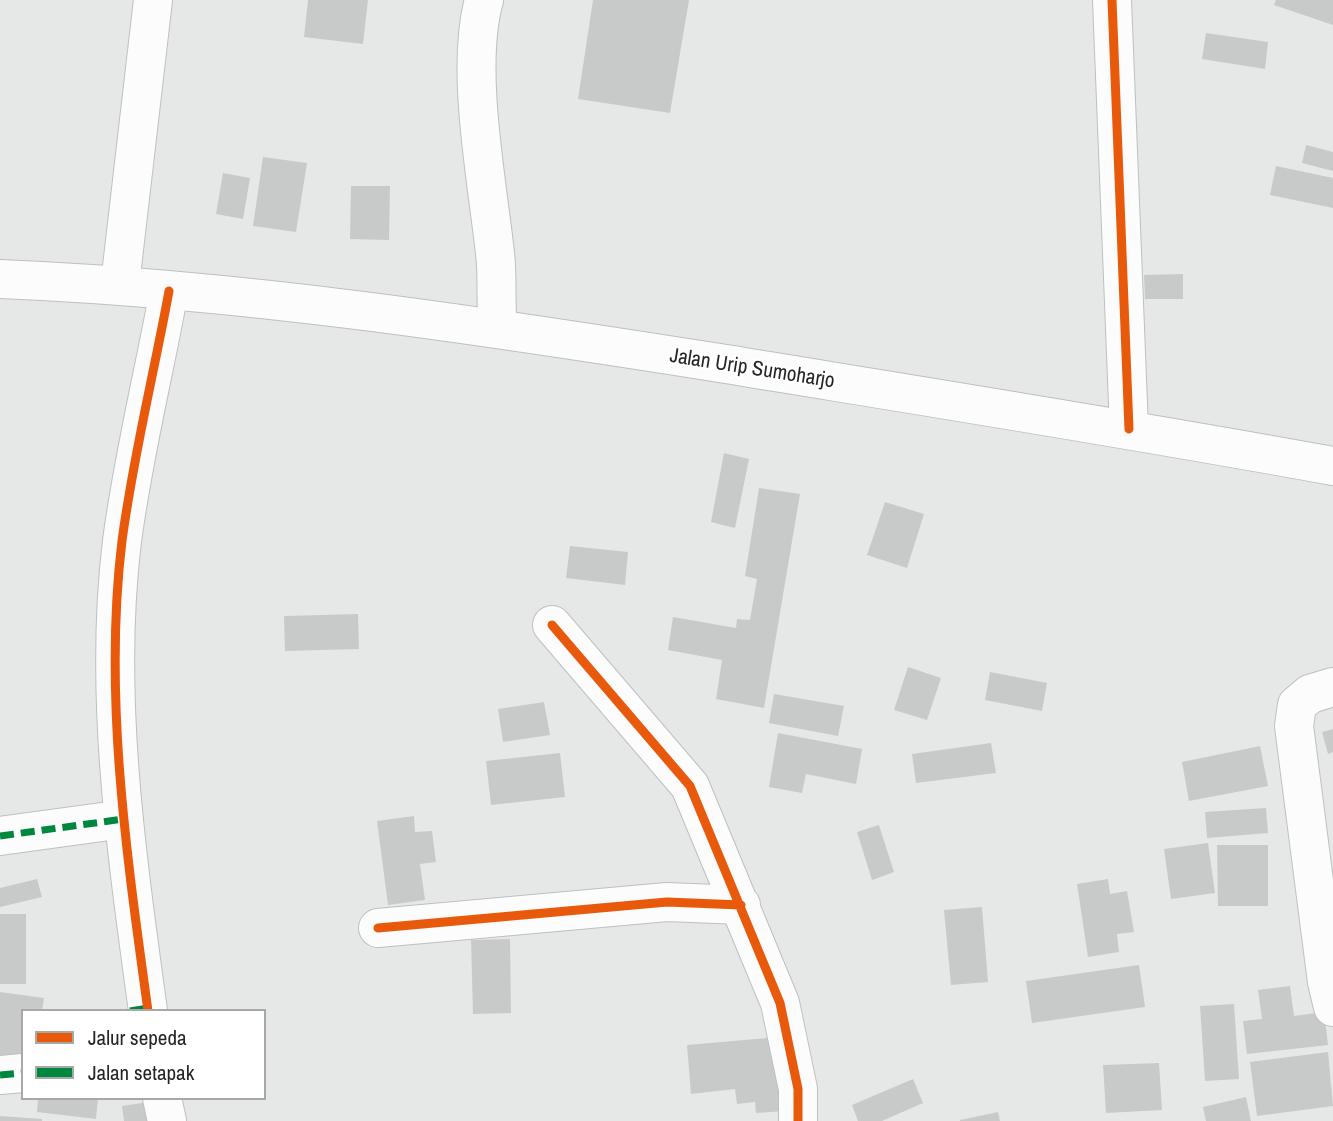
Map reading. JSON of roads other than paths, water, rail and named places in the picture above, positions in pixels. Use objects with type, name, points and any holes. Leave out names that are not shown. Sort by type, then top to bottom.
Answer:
[{"type":"street","points":[[120,284],[153,0]]},
{"type":"street","points":[[484,0],[476,27],[478,91],[498,275],[498,328]]},
{"type":"street","points":[[1112,0],[1129,429]]},
{"type":"street","name":"Jalan Urip Sumoharjo","points":[[0,279],[120,284],[498,328],[1129,429],[1333,466]]},
{"type":"street","points":[[142,1009],[124,819],[115,680],[122,541],[169,290]]},
{"type":"street","points":[[552,625],[690,786],[729,904],[780,1003],[798,1089],[798,1121]]},
{"type":"street","points":[[1333,687],[1310,694],[1297,705],[1294,726],[1326,982],[1333,1007]]},
{"type":"street","points":[[0,836],[124,819]]},
{"type":"street","points":[[378,929],[667,902],[729,904]]},
{"type":"street","points":[[0,1074],[21,1073]]},
{"type":"street","points":[[162,1100],[167,1121]]}]
